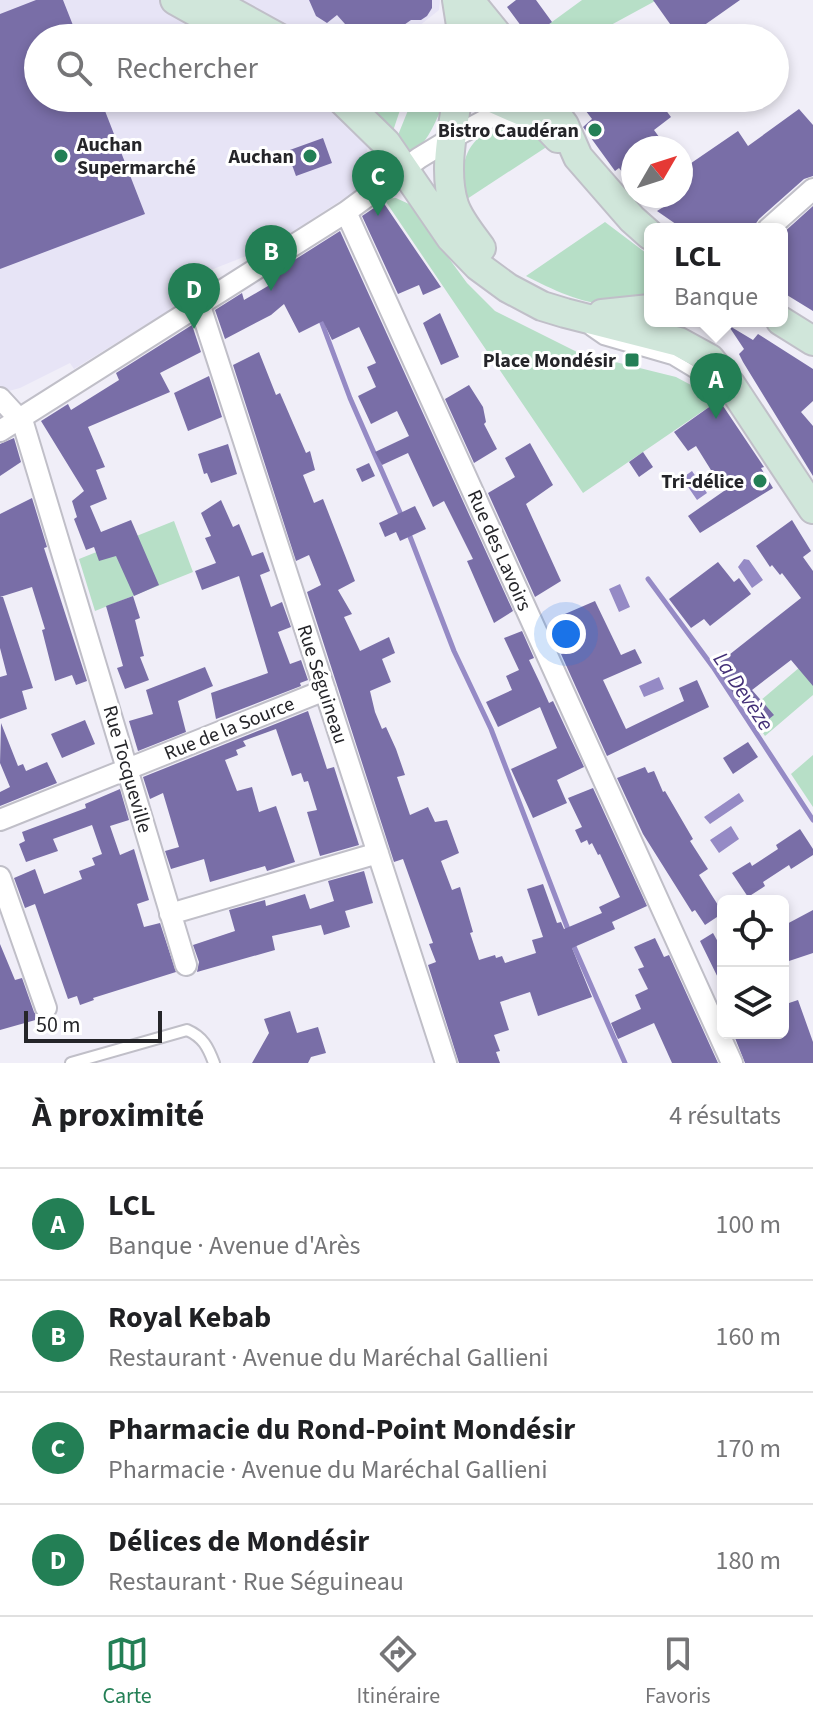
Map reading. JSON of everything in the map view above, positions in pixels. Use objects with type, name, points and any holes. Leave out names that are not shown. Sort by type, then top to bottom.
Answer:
[{"type":"main road","points":[[175,0],[219,24]]},
{"type":"main road","points":[[210,0],[254,24]]},
{"type":"main road","points":[[457,0],[461,24]]},
{"type":"main road","points":[[469,0],[489,24]]},
{"type":"main road","points":[[356,112],[371,125],[405,170],[451,238],[478,266],[508,288],[542,306],[672,339],[710,359],[813,509]]},
{"type":"main road","points":[[455,112],[450,184],[455,207],[508,288]]},
{"type":"main road","points":[[538,112],[540,119],[644,230]]},
{"type":"main road","points":[[565,313],[614,315],[644,310]]},
{"type":"main road","points":[[788,325],[813,341]]},
{"type":"street","points":[[0,431],[346,212],[419,158],[491,117],[512,112]]},
{"type":"street","points":[[775,223],[813,189]]},
{"type":"street","name":"Rue des Lavoirs","points":[[346,212],[732,1063]]},
{"type":"street","name":"Rue Séguineau","points":[[197,306],[202,312],[446,1063]]},
{"type":"street","points":[[0,398],[20,418]]},
{"type":"street","name":"Rue Tocqueville","points":[[20,418],[186,965]]},
{"type":"street","name":"Rue de la Source","points":[[0,820],[325,690]]},
{"type":"street","points":[[170,914],[378,853]]},
{"type":"street","points":[[0,877],[46,1008]]},
{"type":"lane","points":[[71,1063],[187,1030],[199,1035],[209,1047],[214,1063]]},
{"type":"shaded area","points":[[0,0],[440,0],[439,10],[422,24],[24,24],[24,112],[374,112],[360,188],[269,247],[198,275],[202,290],[74,369],[70,363],[20,388],[5,392],[0,387]]},
{"type":"shaded area","points":[[692,471],[707,493],[697,500],[682,478]]},
{"type":"shaded area","points":[[744,559],[749,560],[763,580],[752,588],[738,567]]},
{"type":"shaded area","points":[[620,584],[630,607],[619,612],[609,589]]},
{"type":"shaded area","points":[[659,677],[664,689],[644,697],[639,686]]},
{"type":"shaded area","points":[[739,793],[744,801],[710,824],[704,817]]},
{"type":"shaded area","points":[[731,826],[739,839],[719,853],[710,840]]},
{"type":"green space","points":[[582,0],[657,0],[613,24],[549,24]]},
{"type":"green space","points":[[369,112],[399,112],[392,134]]},
{"type":"green space","points":[[407,112],[440,112],[426,139],[409,155],[396,140]]},
{"type":"green space","points":[[508,122],[535,128],[548,146],[467,199],[464,172],[469,150],[483,134]]},
{"type":"green space","points":[[396,198],[409,204],[467,283],[495,311],[579,353],[676,377],[719,400],[583,493],[384,199]]},
{"type":"green space","points":[[605,222],[644,251],[644,296],[635,301],[603,304],[587,301],[526,276]]},
{"type":"green space","points":[[174,521],[193,572],[95,611],[79,559]]},
{"type":"green space","points":[[813,656],[813,695],[765,736],[748,711]]},
{"type":"green space","points":[[813,755],[813,807],[791,774]]},
{"type":"building","name":"Auchan Supermarché","points":[[36,0],[63,0],[72,24],[24,24],[24,112],[105,112],[145,214],[0,269],[0,14]]},
{"type":"building","points":[[309,0],[432,0],[427,16],[405,24],[345,24],[337,15],[327,23],[316,16]]},
{"type":"building","points":[[516,0],[536,0],[552,22],[520,24],[507,7]]},
{"type":"building","points":[[653,0],[740,0],[706,24],[670,24]]},
{"type":"building","points":[[799,109],[813,125],[813,176],[804,179],[756,223],[674,223],[657,211],[662,208],[693,208],[693,162],[738,131],[748,146]]},
{"type":"building","points":[[587,112],[667,112],[671,117],[654,130],[658,136],[621,136],[621,170],[619,168],[615,171],[583,127],[592,119]]},
{"type":"building","points":[[323,138],[332,163],[296,176],[287,151]]},
{"type":"building","points":[[383,202],[441,287],[423,295],[419,285],[398,294],[362,216]]},
{"type":"building","points":[[813,206],[813,311],[788,296],[788,229]]},
{"type":"building","points":[[340,231],[513,611],[494,623],[467,561],[473,559],[444,501],[433,507],[408,453],[382,465],[375,452],[409,436],[397,411],[371,424],[358,396],[376,387],[367,367],[376,363],[359,327],[332,340],[323,321],[299,333],[284,304],[271,315],[225,339],[215,310],[242,293],[244,300],[273,283],[269,276]]},
{"type":"building","points":[[440,313],[459,357],[441,365],[423,323]]},
{"type":"building","points":[[192,325],[201,352],[160,373],[170,392],[88,427],[105,467],[96,470],[107,499],[90,506],[101,532],[131,520],[159,585],[134,596],[116,556],[99,561],[94,547],[86,550],[74,519],[77,517],[72,501],[84,491],[41,421],[68,404],[71,410],[119,380],[116,373]]},
{"type":"building","points":[[729,327],[753,340],[758,334],[813,369],[813,401],[801,412],[813,426],[813,476],[743,362],[739,354],[744,349]]},
{"type":"building","points":[[259,352],[276,395],[280,393],[306,453],[310,451],[315,470],[303,475],[314,503],[323,499],[355,581],[338,590],[352,614],[344,617],[360,651],[389,637],[395,653],[382,659],[391,682],[370,691],[375,712],[382,729],[386,727],[405,775],[397,777],[410,815],[428,807],[435,822],[447,820],[459,853],[441,861],[452,890],[460,887],[479,960],[495,955],[496,958],[502,956],[505,963],[536,953],[532,940],[543,937],[527,889],[543,884],[557,923],[561,922],[564,929],[602,913],[599,907],[620,897],[600,854],[587,840],[581,843],[575,830],[582,827],[568,798],[593,788],[647,906],[612,922],[615,929],[572,948],[592,997],[538,1016],[530,992],[500,1002],[509,1030],[494,1035],[500,1051],[496,1052],[500,1063],[459,1063],[428,965],[436,962],[429,944],[433,943],[403,859],[394,862],[307,592],[321,585],[309,555],[296,561],[233,365]]},
{"type":"building","points":[[209,376],[222,417],[188,431],[174,393]]},
{"type":"building","points":[[469,385],[483,407],[484,424],[497,449],[474,463],[445,399]]},
{"type":"building","points":[[719,400],[764,467],[761,468],[773,488],[700,533],[688,516],[724,491],[696,446],[688,451],[674,432]]},
{"type":"building","points":[[14,438],[21,462],[0,476],[0,444]]},
{"type":"building","points":[[530,443],[553,485],[526,504],[561,581],[535,597],[488,493],[515,477],[505,458]]},
{"type":"building","points":[[228,444],[237,474],[211,483],[207,473],[204,474],[198,454]]},
{"type":"building","points":[[643,452],[653,467],[639,477],[629,462]]},
{"type":"building","points":[[369,463],[375,476],[362,482],[356,469]]},
{"type":"building","points":[[32,498],[47,547],[44,548],[87,681],[76,685],[72,675],[55,681],[42,630],[45,629],[32,587],[0,597],[0,514]]},
{"type":"building","points":[[221,500],[233,527],[239,524],[252,556],[263,552],[270,571],[260,575],[271,607],[282,602],[291,627],[278,632],[290,664],[301,660],[308,680],[300,683],[301,686],[216,719],[211,693],[268,673],[239,576],[202,590],[195,571],[216,563],[205,538],[211,536],[201,513]]},
{"type":"building","points":[[415,506],[426,529],[400,541],[396,532],[385,537],[379,523]]},
{"type":"building","points":[[792,520],[811,551],[803,557],[813,571],[813,686],[791,660],[752,690],[774,715],[759,727],[715,666],[801,598],[782,573],[780,575],[772,565],[770,567],[756,546]]},
{"type":"building","points":[[718,562],[734,582],[739,578],[751,594],[710,626],[704,619],[691,628],[669,599]]},
{"type":"building","points":[[133,596],[140,618],[135,620],[144,656],[140,657],[149,680],[125,689],[117,668],[123,666],[106,606]]},
{"type":"building","points":[[0,597],[3,597],[33,688],[22,691],[27,709],[0,719],[0,677],[7,675],[0,648]]},
{"type":"building","points":[[595,601],[621,655],[635,649],[642,663],[603,680],[626,729],[684,701],[679,688],[697,680],[709,707],[607,756],[561,654],[572,649],[558,617]]},
{"type":"building","points":[[522,631],[534,658],[529,660],[549,703],[553,701],[584,767],[557,780],[567,803],[533,818],[511,769],[557,748],[540,707],[498,727],[486,702],[512,690],[506,676],[519,670],[504,638]]},
{"type":"building","points":[[205,667],[213,686],[178,701],[186,732],[138,751],[129,721],[153,714],[146,690]]},
{"type":"building","points":[[308,711],[327,769],[334,767],[359,845],[320,856],[307,812],[317,810],[308,781],[304,782],[301,773],[292,776],[276,729],[243,741],[246,746],[236,750],[238,755],[225,760],[237,791],[252,787],[259,812],[276,806],[295,862],[267,871],[265,866],[210,882],[204,859],[171,869],[165,851],[179,847],[163,793],[150,799],[143,777]]},
{"type":"building","points":[[85,720],[95,744],[62,758],[51,734]]},
{"type":"building","points":[[1,723],[18,766],[23,764],[26,771],[47,762],[57,783],[0,806],[0,792],[10,787],[0,763]]},
{"type":"building","points":[[748,742],[758,757],[733,774],[723,758]]},
{"type":"building","points":[[645,767],[648,773],[654,771],[708,869],[699,875],[717,904],[717,917],[705,925],[695,910],[692,912],[643,834],[617,778]]},
{"type":"building","points":[[120,789],[129,820],[110,826],[120,855],[134,849],[149,900],[137,904],[144,927],[160,923],[176,972],[80,1005],[77,996],[68,999],[35,904],[25,908],[14,878],[35,869],[44,894],[82,879],[79,871],[95,865],[92,858],[102,854],[92,825],[53,839],[58,851],[26,862],[19,844],[25,841],[22,832],[86,808],[85,804]]},
{"type":"building","points":[[800,829],[813,849],[813,855],[791,869],[789,865],[763,882],[765,886],[747,895],[732,873],[750,862],[752,866],[778,849],[776,845]]},
{"type":"building","points":[[364,871],[373,903],[345,911],[350,927],[324,935],[321,925],[272,936],[275,950],[197,972],[199,962],[193,945],[235,931],[229,910],[265,900],[266,906],[305,894],[310,909],[334,901],[328,881]]},
{"type":"building","points":[[813,910],[813,953],[789,961],[789,923]]},
{"type":"building","points":[[713,933],[717,940],[717,976],[700,941]]},
{"type":"building","points":[[655,938],[664,957],[669,955],[718,1063],[672,1063],[654,1023],[618,1039],[611,1023],[641,1009],[635,995],[648,989],[638,969],[644,967],[634,947]]},
{"type":"building","points":[[0,944],[15,980],[22,978],[39,1019],[0,1030]]},
{"type":"building","points":[[798,1000],[813,1042],[813,1063],[745,1063],[735,1039],[789,1039],[789,1003]]},
{"type":"building","points":[[290,1011],[297,1033],[318,1027],[326,1053],[311,1057],[308,1063],[252,1063],[269,1033],[264,1019]]},
{"type":"waterway","points":[[319,315],[350,398],[402,517]]},
{"type":"waterway","points":[[409,534],[454,651],[491,729],[569,932]]},
{"type":"waterway","name":"La Devèze","points":[[648,579],[713,667],[813,820]]},
{"type":"waterway","points":[[572,942],[625,1063]]},
{"type":"place","name":"Bistro Caudéran","points":[[595,130]]},
{"type":"place","name":"Auchan Supermarché","points":[[61,156]]},
{"type":"place","name":"Auchan","points":[[310,156]]},
{"type":"place","name":"Pharmacie du Rond-Point Mondésir","points":[[378,216]]},
{"type":"place","name":"Royal Kebab","points":[[271,291]]},
{"type":"place","name":"Délices de Mondésir","points":[[194,329]]},
{"type":"place","name":"Place Mondésir","points":[[632,360]]},
{"type":"place","name":"LCL","points":[[716,419]]},
{"type":"place","name":"Tri-délice","points":[[760,481]]}]
